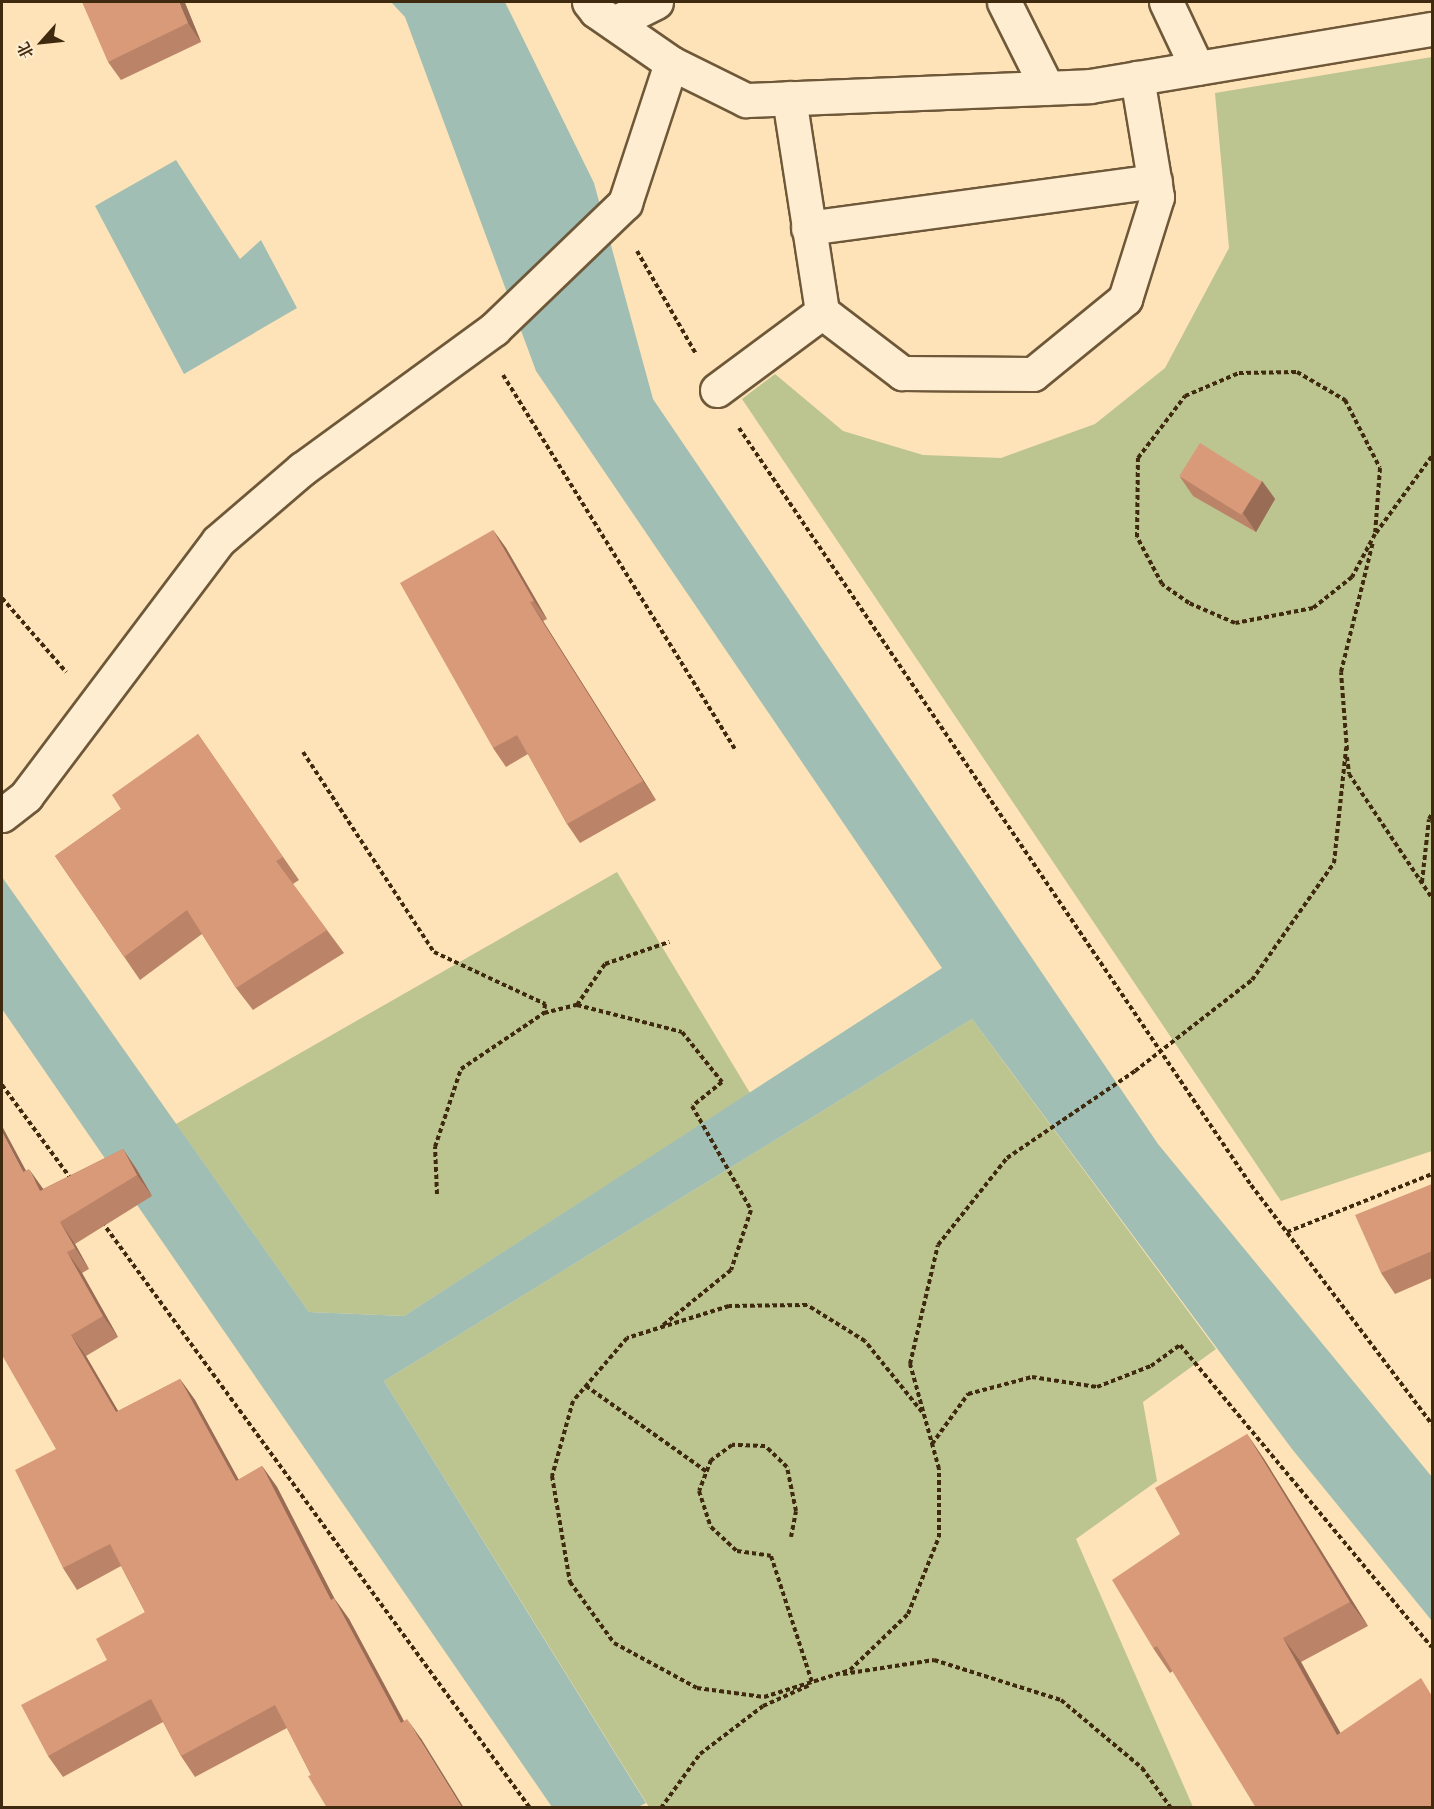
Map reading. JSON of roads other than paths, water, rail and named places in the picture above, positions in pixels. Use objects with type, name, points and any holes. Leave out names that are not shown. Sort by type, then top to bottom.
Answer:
[{"type":"street","points":[[589,2],[614,23],[671,63],[746,100],[1047,88],[1137,78],[1432,28]]},
{"type":"street","points":[[614,23],[656,2]]},
{"type":"street","points":[[1004,2],[1047,88]]},
{"type":"street","points":[[1166,2],[1197,68]]},
{"type":"street","points":[[2,815],[26,796],[218,540],[302,469],[487,334],[625,203],[671,63]]},
{"type":"street","points":[[789,98],[822,312],[902,373],[1033,374],[1125,299],[1157,197],[1137,78]]},
{"type":"street","points":[[808,228],[1155,181]]},
{"type":"street","points":[[717,390],[822,312]]},
{"type":"water","points":[[391,2],[505,2],[594,183],[653,399],[1158,1144],[1432,1477],[1432,1621],[1292,1449],[972,1019],[384,1381],[646,1803],[638,1807],[552,1807],[2,1009],[2,877],[309,1312],[404,1316],[942,968],[536,371],[405,17]]},
{"type":"water","points":[[176,160],[240,259],[261,240],[297,308],[184,374],[95,206]]}]
